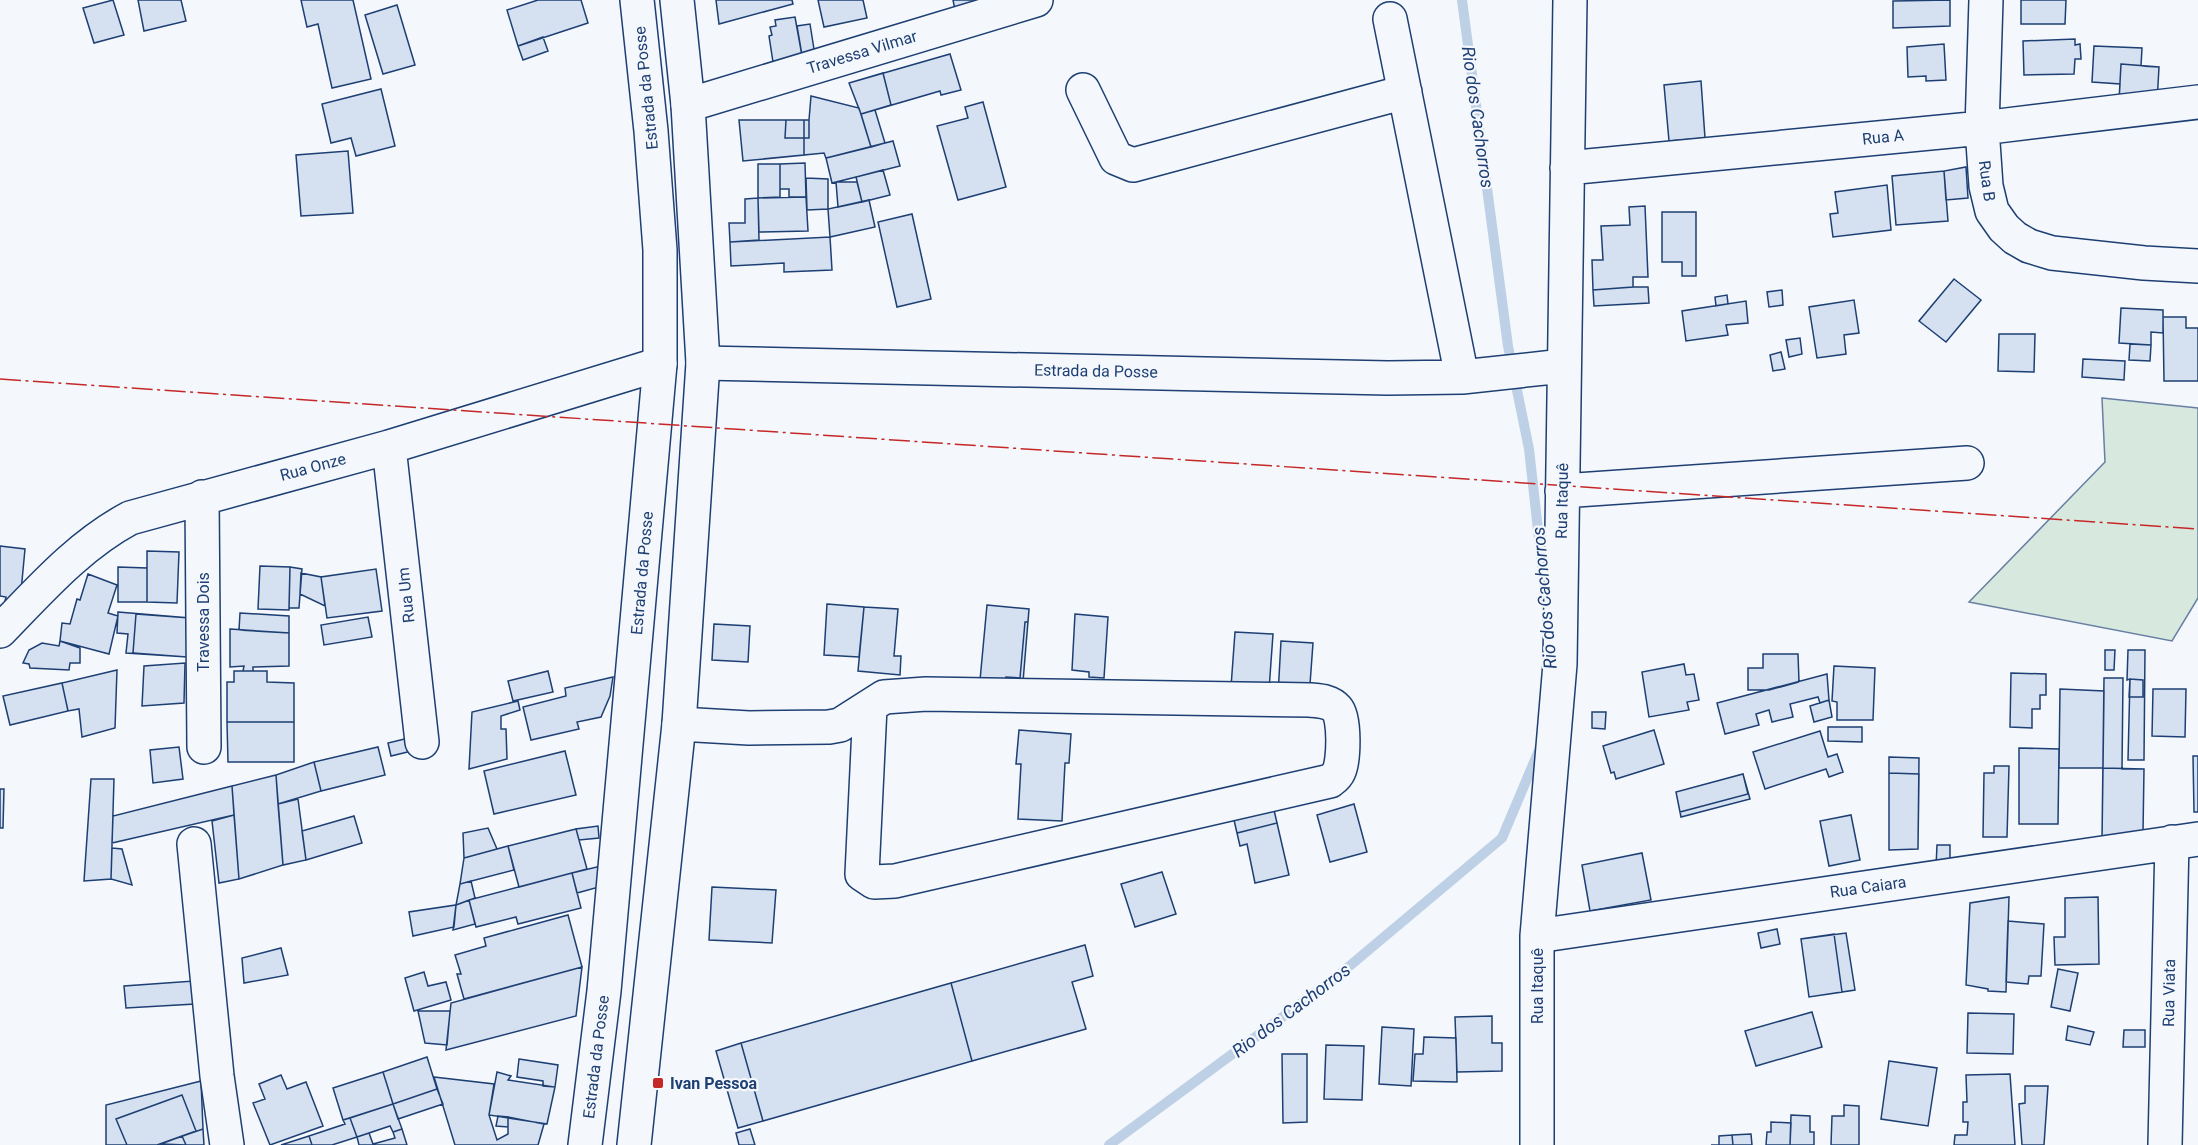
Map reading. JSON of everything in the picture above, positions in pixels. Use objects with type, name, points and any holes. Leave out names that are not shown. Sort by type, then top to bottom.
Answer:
[{"type":"street","name":"Estrada da Posse","points":[[585,1145],[604,991],[660,364],[660,250],[651,131],[637,0]]},
{"type":"street","points":[[634,1145],[680,724],[703,363],[688,105],[677,0]]},
{"type":"street","name":"Travessa Vilmar","points":[[688,105],[1036,0]]},
{"type":"street","name":"Rua Itaquê","points":[[1537,1145],[1537,936],[1560,664],[1570,0]]},
{"type":"street","name":"Rua B","points":[[1986,0],[1982,128],[1986,186],[1992,211],[2004,228],[2029,246],[2052,253],[2198,267]]},
{"type":"street","points":[[1390,19],[1405,92],[1491,375]]},
{"type":"street","points":[[1083,90],[1116,158],[1133,165],[1405,92]]},
{"type":"street","name":"Rua A","points":[[1567,168],[1982,128],[2198,102]]},
{"type":"street","name":"Estrada da Posse","points":[[703,363],[1365,377],[1491,375],[1563,366]]},
{"type":"street","name":"Rua Onze","points":[[0,631],[69,560],[105,531],[130,518],[389,447],[660,364]]},
{"type":"street","name":"Rua Um","points":[[389,447],[422,742]]},
{"type":"street","points":[[1562,491],[1967,463]]},
{"type":"street","name":"Travessa Dois","points":[[202,497],[204,747]]},
{"type":"street","points":[[680,724],[749,728],[829,727],[840,725],[870,706],[884,698],[926,694],[1323,701],[1332,705],[1341,716],[1342,759],[1337,776],[1330,782],[895,881],[874,882],[867,880],[862,874],[870,706]]},
{"type":"street","name":"Rua Caiara","points":[[1537,936],[2185,840]]},
{"type":"street","name":"Rua Viata","points":[[2165,1145],[2185,840]]},
{"type":"street","points":[[194,844],[217,1076],[227,1145]]},
{"type":"shaded area","points":[[2102,398],[2198,408],[2198,598],[2172,641],[1969,602],[2105,462]]},
{"type":"building","points":[[113,0],[124,35],[94,43],[83,8]]},
{"type":"building","points":[[138,0],[181,0],[186,21],[144,31]]},
{"type":"building","points":[[301,0],[353,0],[371,79],[332,88],[318,24],[307,27]]},
{"type":"building","points":[[538,0],[581,0],[588,23],[518,46],[507,10]]},
{"type":"building","points":[[716,0],[792,0],[793,4],[719,24]]},
{"type":"building","points":[[818,0],[863,0],[867,18],[824,27]]},
{"type":"building","points":[[953,0],[991,0],[955,10]]},
{"type":"building","points":[[1950,0],[1950,26],[1893,28],[1893,1]]},
{"type":"building","points":[[2021,0],[2066,0],[2065,24],[2021,24]]},
{"type":"building","points":[[397,5],[415,65],[383,74],[365,15]]},
{"type":"building","points":[[795,17],[804,67],[775,75],[769,36],[772,35],[770,27],[776,26],[775,20]]},
{"type":"building","points":[[810,24],[816,62],[804,67],[797,26]]},
{"type":"building","points":[[543,37],[548,51],[523,60],[518,46]]},
{"type":"building","points":[[2075,39],[2075,45],[2080,44],[2081,59],[2075,59],[2074,74],[2024,75],[2023,41]]},
{"type":"building","points":[[1944,44],[1946,80],[1926,81],[1926,76],[1908,77],[1907,47]]},
{"type":"building","points":[[2094,46],[2142,48],[2141,66],[2159,67],[2157,103],[2119,101],[2120,84],[2092,82]]},
{"type":"building","points":[[950,54],[961,90],[941,95],[940,91],[861,114],[849,83]]},
{"type":"building","points":[[2121,64],[2159,67],[2157,103],[2119,101]]},
{"type":"building","points":[[883,73],[891,105],[861,114],[849,83]]},
{"type":"building","points":[[1701,81],[1705,138],[1669,141],[1664,85]]},
{"type":"building","points":[[381,89],[395,146],[356,156],[351,138],[331,143],[322,104]]},
{"type":"building","points":[[811,96],[859,108],[871,147],[826,158],[824,153],[743,161],[739,120],[809,120]]},
{"type":"building","points":[[983,102],[1006,187],[958,200],[937,126],[968,118],[965,107]]},
{"type":"building","points":[[875,110],[885,143],[871,147],[861,114]]},
{"type":"building","points":[[739,120],[809,120],[809,138],[804,138],[804,155],[743,161]]},
{"type":"building","points":[[786,120],[804,120],[804,138],[785,138]]},
{"type":"building","points":[[893,141],[900,166],[832,183],[826,158]]},
{"type":"building","points":[[348,151],[353,213],[301,216],[296,155]]},
{"type":"building","points":[[805,163],[806,197],[789,197],[789,189],[780,189],[780,164]]},
{"type":"building","points":[[758,164],[780,164],[780,197],[758,198]]},
{"type":"building","points":[[1966,167],[1968,198],[1946,200],[1944,171]]},
{"type":"building","points":[[883,170],[890,195],[862,202],[856,177]]},
{"type":"building","points":[[1944,171],[1948,221],[1896,225],[1892,176]]},
{"type":"building","points":[[806,178],[828,179],[828,209],[807,210]]},
{"type":"building","points":[[836,182],[857,182],[862,202],[838,207]]},
{"type":"building","points":[[1887,185],[1891,230],[1833,237],[1830,214],[1838,213],[1835,192]]},
{"type":"building","points":[[806,197],[808,231],[759,232],[758,198]]},
{"type":"building","points":[[758,198],[759,240],[730,242],[729,223],[745,223],[745,199]]},
{"type":"building","points":[[869,200],[875,227],[830,237],[828,209]]},
{"type":"building","points":[[1645,206],[1648,277],[1633,277],[1633,287],[1593,290],[1592,260],[1603,260],[1601,226],[1630,225],[1629,207]]},
{"type":"building","points":[[1662,212],[1696,212],[1696,276],[1682,276],[1682,262],[1662,262]]},
{"type":"building","points":[[912,214],[931,299],[897,307],[878,222]]},
{"type":"building","points":[[830,237],[832,270],[784,272],[784,263],[731,266],[730,242]]},
{"type":"building","points":[[1954,279],[1981,300],[1946,342],[1919,321]]},
{"type":"building","points":[[1648,287],[1649,303],[1594,306],[1593,290]]},
{"type":"building","points":[[1782,290],[1783,305],[1769,307],[1767,292]]},
{"type":"building","points":[[1727,295],[1728,304],[1716,306],[1715,297]]},
{"type":"building","points":[[1854,300],[1859,333],[1844,335],[1846,354],[1817,358],[1809,307]]},
{"type":"building","points":[[1746,301],[1748,323],[1726,325],[1728,335],[1686,341],[1682,311]]},
{"type":"building","points":[[2121,308],[2163,310],[2163,333],[2151,332],[2151,345],[2119,343]]},
{"type":"building","points":[[2163,317],[2186,317],[2186,328],[2198,328],[2198,381],[2164,381]]},
{"type":"building","points":[[1999,334],[2035,334],[2034,372],[1998,371]]},
{"type":"building","points":[[1800,338],[1802,354],[1789,357],[1786,340]]},
{"type":"building","points":[[2130,344],[2151,345],[2150,361],[2129,360]]},
{"type":"building","points":[[1781,352],[1785,369],[1773,371],[1770,355]]},
{"type":"building","points":[[2083,359],[2125,361],[2124,380],[2082,377]]},
{"type":"building","points":[[0,546],[25,549],[20,602],[5,601],[6,597],[0,596]]},
{"type":"building","points":[[147,551],[179,552],[177,603],[147,602]]},
{"type":"building","points":[[260,566],[290,567],[289,610],[258,609]]},
{"type":"building","points":[[118,567],[147,568],[147,602],[118,602]]},
{"type":"building","points":[[290,567],[302,569],[299,608],[289,608]]},
{"type":"building","points":[[376,569],[382,611],[327,618],[321,577]]},
{"type":"building","points":[[301,573],[321,577],[325,606],[300,594]]},
{"type":"building","points":[[88,574],[117,585],[108,613],[118,616],[109,654],[60,641],[62,623],[70,624],[77,599],[80,600]]},
{"type":"building","points":[[827,604],[864,607],[859,657],[824,655]]},
{"type":"building","points":[[987,605],[1029,609],[1022,694],[979,691]]},
{"type":"building","points":[[987,605],[1029,609],[1028,622],[1025,622],[1020,678],[1006,677],[1005,693],[979,691]]},
{"type":"building","points":[[864,607],[898,609],[894,656],[901,656],[900,675],[858,671]]},
{"type":"building","points":[[118,612],[190,618],[187,657],[126,653],[128,634],[117,633]]},
{"type":"building","points":[[240,613],[289,616],[289,633],[239,630]]},
{"type":"building","points":[[136,614],[190,618],[187,657],[133,653]]},
{"type":"building","points":[[1075,614],[1108,617],[1104,678],[1089,677],[1089,672],[1072,670]]},
{"type":"building","points":[[368,617],[372,637],[324,645],[321,625]]},
{"type":"building","points":[[714,624],[750,626],[748,662],[712,660]]},
{"type":"building","points":[[230,629],[289,633],[289,666],[253,667],[253,671],[243,671],[244,666],[230,667]]},
{"type":"building","points":[[1235,632],[1273,634],[1269,690],[1231,687]]},
{"type":"building","points":[[60,641],[80,648],[80,663],[70,663],[69,670],[30,668],[29,664],[23,663],[29,650],[42,643],[59,646]]},
{"type":"building","points":[[1281,641],[1313,643],[1309,698],[1278,695]]},
{"type":"building","points":[[2105,650],[2115,650],[2114,670],[2105,670]]},
{"type":"building","points":[[2128,650],[2145,650],[2144,760],[2128,760],[2130,679],[2127,680]]},
{"type":"building","points":[[1763,654],[1798,654],[1799,682],[1769,690],[1748,690],[1748,668],[1763,668]]},
{"type":"building","points":[[185,663],[184,703],[142,706],[144,666]]},
{"type":"building","points":[[1684,664],[1686,675],[1694,674],[1699,700],[1687,702],[1689,710],[1649,717],[1642,672]]},
{"type":"building","points":[[1834,666],[1875,668],[1873,720],[1837,720],[1837,702],[1832,701]]},
{"type":"building","points":[[117,670],[115,728],[82,737],[79,709],[68,711],[62,683]]},
{"type":"building","points":[[234,671],[267,671],[267,682],[294,683],[294,722],[227,722],[227,682],[234,682]]},
{"type":"building","points":[[548,671],[553,692],[513,701],[508,681]]},
{"type":"building","points":[[2011,673],[2046,674],[2046,695],[2040,695],[2040,709],[2032,709],[2032,728],[2010,727]]},
{"type":"building","points":[[1827,674],[1829,700],[1820,703],[1818,697],[1790,704],[1793,717],[1772,722],[1769,710],[1756,714],[1759,725],[1725,734],[1717,703]]},
{"type":"building","points":[[613,677],[610,696],[601,717],[577,722],[579,729],[531,740],[523,707],[566,696],[565,688]]},
{"type":"building","points":[[2104,678],[2123,678],[2122,769],[2144,769],[2143,833],[2102,839]]},
{"type":"building","points":[[2130,679],[2143,680],[2143,697],[2129,697]]},
{"type":"building","points":[[62,683],[68,711],[10,725],[3,696]]},
{"type":"building","points":[[2060,689],[2104,691],[2103,768],[2059,768]]},
{"type":"building","points":[[2153,689],[2186,689],[2185,737],[2152,736]]},
{"type":"building","points":[[1829,700],[1832,717],[1814,722],[1810,706]]},
{"type":"building","points":[[518,701],[520,710],[501,716],[501,729],[506,729],[507,759],[469,769],[472,712]]},
{"type":"building","points":[[1592,712],[1606,712],[1605,729],[1592,728]]},
{"type":"building","points":[[227,722],[294,722],[294,762],[228,762]]},
{"type":"building","points":[[1828,727],[1862,727],[1862,742],[1828,741]]},
{"type":"building","points":[[1019,730],[1071,734],[1069,763],[1065,763],[1062,821],[1018,819],[1021,764],[1016,764]]},
{"type":"building","points":[[1654,730],[1664,764],[1616,779],[1614,772],[1611,773],[1603,746]]},
{"type":"building","points":[[1820,731],[1828,757],[1837,754],[1843,772],[1829,777],[1826,769],[1765,789],[1753,752]]},
{"type":"building","points":[[417,736],[420,749],[391,756],[388,743]]},
{"type":"building","points":[[179,747],[183,779],[153,783],[150,750]]},
{"type":"building","points":[[378,747],[385,775],[321,791],[314,762]]},
{"type":"building","points":[[2019,748],[2059,749],[2058,824],[2019,824]]},
{"type":"building","points":[[565,751],[576,795],[494,814],[484,771]]},
{"type":"building","points":[[2193,756],[2198,756],[2198,812],[2194,812]]},
{"type":"building","points":[[1889,757],[1919,758],[1918,849],[1889,850]]},
{"type":"building","points":[[314,762],[321,791],[278,804],[276,775]]},
{"type":"building","points":[[1994,766],[2009,766],[2007,837],[1983,837],[1984,773],[1994,773]]},
{"type":"building","points":[[2103,768],[2144,769],[2143,833],[2102,839]]},
{"type":"building","points":[[1889,773],[1919,774],[1918,849],[1889,850]]},
{"type":"building","points":[[1743,774],[1748,794],[1680,812],[1676,792]]},
{"type":"building","points":[[1743,774],[1750,799],[1681,817],[1676,792]]},
{"type":"building","points":[[276,775],[283,865],[239,879],[232,786]]},
{"type":"building","points":[[91,779],[114,779],[111,879],[84,881]]},
{"type":"building","points":[[232,786],[234,815],[112,843],[113,816]]},
{"type":"building","points":[[0,789],[4,789],[3,828],[0,828]]},
{"type":"building","points":[[298,799],[306,860],[283,865],[278,804]]},
{"type":"building","points":[[1354,804],[1367,852],[1330,862],[1317,815]]},
{"type":"building","points":[[1274,810],[1277,823],[1237,833],[1234,820]]},
{"type":"building","points":[[234,815],[239,879],[219,883],[212,821]]},
{"type":"building","points":[[1851,815],[1860,860],[1829,866],[1820,821]]},
{"type":"building","points":[[354,816],[362,843],[306,860],[302,831]]},
{"type":"building","points":[[1277,823],[1289,875],[1255,883],[1247,844],[1240,846],[1237,833]]},
{"type":"building","points":[[598,826],[599,838],[579,840],[576,829]]},
{"type":"building","points":[[488,828],[497,849],[464,858],[463,833]]},
{"type":"building","points":[[576,829],[587,869],[519,887],[508,846]]},
{"type":"building","points":[[1937,845],[1950,845],[1950,864],[1936,867]]},
{"type":"building","points":[[508,846],[514,870],[460,884],[464,858]]},
{"type":"building","points":[[112,848],[122,849],[132,885],[111,879]]},
{"type":"building","points":[[1642,853],[1651,900],[1590,911],[1582,865]]},
{"type":"building","points":[[601,866],[599,887],[577,893],[572,873]]},
{"type":"building","points":[[1162,872],[1176,914],[1135,927],[1121,884]]},
{"type":"building","points":[[572,873],[581,908],[518,924],[516,917],[476,927],[469,900]]},
{"type":"building","points":[[471,881],[475,898],[456,905],[460,884]]},
{"type":"building","points":[[712,887],[776,890],[772,943],[709,940]]},
{"type":"building","points":[[2009,897],[2006,992],[1988,991],[1988,989],[1966,985],[1970,903]]},
{"type":"building","points":[[2098,897],[2099,964],[2055,965],[2054,937],[2065,937],[2065,898]]},
{"type":"building","points":[[469,900],[475,924],[453,930],[456,905]]},
{"type":"building","points":[[456,905],[454,927],[413,936],[409,912]]},
{"type":"building","points":[[568,915],[582,967],[464,999],[457,974],[461,974],[455,955],[486,946],[484,938]]},
{"type":"building","points":[[2008,921],[2044,924],[2041,976],[2029,976],[2028,984],[2006,982]]},
{"type":"building","points":[[1777,929],[1780,944],[1761,948],[1758,933]]},
{"type":"building","points":[[1846,933],[1855,990],[1809,997],[1801,939]]},
{"type":"building","points":[[1834,934],[1842,992],[1809,997],[1801,939]]},
{"type":"building","points":[[1085,945],[1093,976],[1072,982],[1086,1029],[972,1061],[951,983]]},
{"type":"building","points":[[281,948],[288,975],[244,983],[242,958]]},
{"type":"building","points":[[582,967],[576,1016],[446,1050],[451,1003]]},
{"type":"building","points":[[2058,969],[2078,973],[2070,1011],[2051,1007]]},
{"type":"building","points":[[424,972],[428,986],[446,982],[451,1000],[414,1011],[405,978]]},
{"type":"building","points":[[194,981],[195,1004],[126,1008],[124,986]]},
{"type":"building","points":[[951,983],[972,1061],[763,1121],[741,1043]]},
{"type":"building","points":[[418,1011],[450,1011],[447,1045],[425,1043]]},
{"type":"building","points":[[1812,1012],[1822,1047],[1756,1066],[1745,1031]]},
{"type":"building","points":[[1968,1013],[2014,1014],[2013,1054],[1967,1053]]},
{"type":"building","points":[[1492,1016],[1492,1043],[1502,1043],[1502,1071],[1457,1072],[1455,1017]]},
{"type":"building","points":[[2068,1026],[2094,1032],[2090,1045],[2066,1040]]},
{"type":"building","points":[[1382,1027],[1414,1029],[1411,1086],[1379,1084]]},
{"type":"building","points":[[2124,1030],[2145,1030],[2145,1047],[2123,1047]]},
{"type":"building","points":[[1424,1037],[1456,1038],[1457,1082],[1413,1081],[1415,1054],[1423,1054]]},
{"type":"building","points":[[741,1043],[763,1121],[738,1128],[716,1051]]},
{"type":"building","points":[[1326,1045],[1364,1046],[1362,1100],[1324,1099]]},
{"type":"building","points":[[1282,1054],[1307,1054],[1307,1122],[1283,1123]]},
{"type":"building","points":[[427,1057],[437,1089],[393,1104],[383,1072]]},
{"type":"building","points":[[519,1059],[558,1065],[555,1087],[543,1086],[543,1081],[517,1077]]},
{"type":"building","points":[[1889,1061],[1937,1068],[1928,1126],[1881,1119]]},
{"type":"building","points":[[383,1072],[393,1104],[343,1120],[333,1088]]},
{"type":"building","points":[[497,1072],[511,1076],[508,1080],[555,1087],[547,1124],[489,1115]]},
{"type":"building","points":[[2010,1074],[2015,1145],[1954,1145],[1955,1135],[1967,1135],[1968,1122],[1963,1122],[1963,1102],[1967,1102],[1966,1075]]},
{"type":"building","points":[[281,1075],[287,1089],[306,1082],[323,1126],[270,1145],[253,1103],[265,1099],[259,1084]]},
{"type":"building","points":[[434,1077],[494,1084],[489,1115],[497,1140],[508,1134],[508,1117],[544,1124],[538,1145],[455,1145]]},
{"type":"building","points":[[201,1081],[203,1129],[157,1145],[106,1145],[106,1105]]},
{"type":"building","points":[[2025,1086],[2048,1086],[2044,1145],[2022,1145],[2019,1104],[2025,1103]]},
{"type":"building","points":[[437,1089],[443,1104],[398,1119],[393,1104]]},
{"type":"building","points":[[182,1095],[196,1131],[157,1145],[127,1145],[116,1119]]},
{"type":"building","points":[[393,1104],[402,1129],[393,1132],[390,1126],[357,1137],[350,1118]]},
{"type":"building","points":[[1844,1105],[1859,1106],[1859,1145],[1831,1145],[1832,1116],[1844,1116]]},
{"type":"building","points":[[1791,1115],[1810,1116],[1810,1132],[1814,1132],[1814,1145],[1790,1145]]},
{"type":"building","points":[[498,1116],[508,1117],[508,1127],[496,1126]]},
{"type":"building","points":[[350,1118],[357,1137],[332,1145],[312,1145],[309,1136],[345,1124],[343,1120]]},
{"type":"building","points":[[1771,1122],[1791,1123],[1790,1145],[1766,1145],[1767,1132],[1771,1132]]},
{"type":"building","points":[[203,1129],[204,1145],[157,1145],[182,1136]]},
{"type":"building","points":[[402,1129],[407,1145],[359,1145],[357,1137],[369,1133],[373,1144],[395,1138],[393,1132]]},
{"type":"building","points":[[750,1129],[755,1145],[739,1145],[736,1133]]},
{"type":"building","points":[[1751,1134],[1752,1145],[1733,1145],[1732,1135]]},
{"type":"building","points":[[1732,1135],[1733,1145],[1719,1145],[1719,1136]]},
{"type":"building","points":[[182,1136],[186,1145],[161,1144]]},
{"type":"building","points":[[309,1136],[312,1145],[281,1145]]},
{"type":"waterway","name":"Rio dos Cachorros","points":[[1462,0],[1508,346],[1529,449],[1546,602]]},
{"type":"waterway","name":"Rio dos Cachorros","points":[[1109,1145],[1334,979],[1502,838],[1540,748]]},
{"type":"power","points":[[0,379],[2198,529]]},
{"type":"place","name":"Ivan Pessoa","points":[[658,1083]]}]
